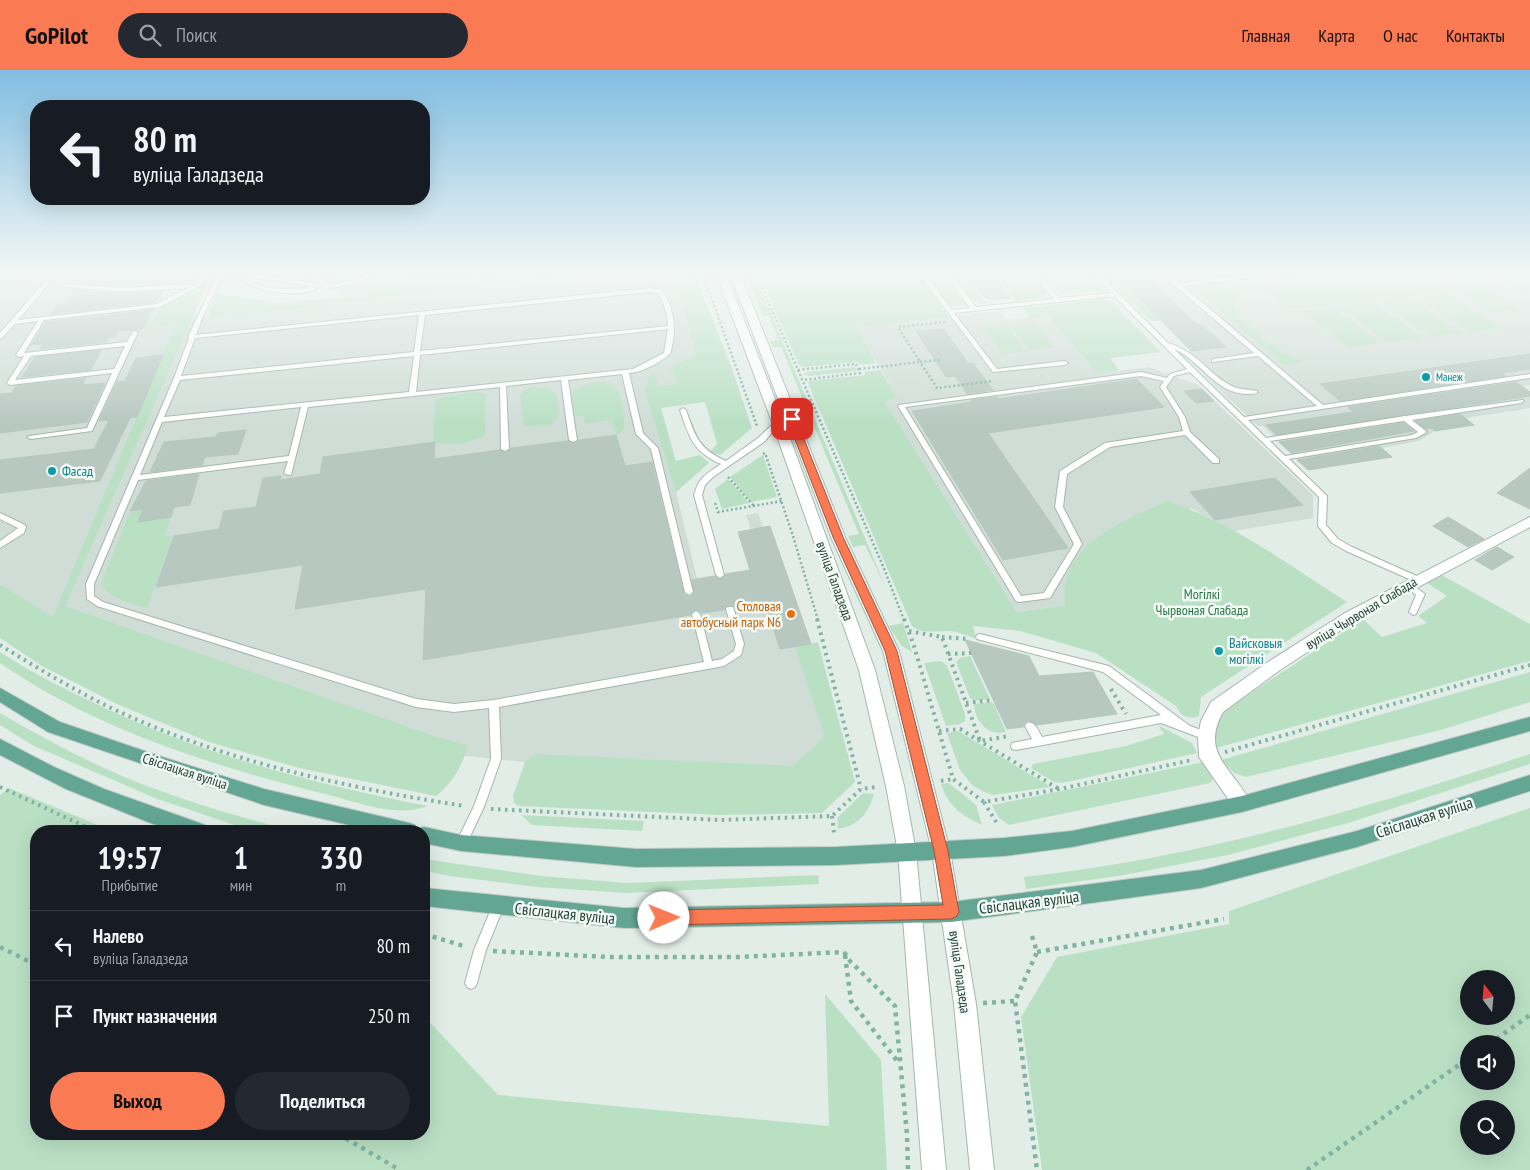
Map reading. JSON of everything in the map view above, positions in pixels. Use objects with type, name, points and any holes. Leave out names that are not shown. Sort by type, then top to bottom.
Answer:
[{"type":"main road","name":"вуліца Галадзеда","points":[[740,322],[778,422],[867,670],[895,786],[907,852],[934,1170]]},
{"type":"main road","name":"вуліца Галадзеда","points":[[754,322],[838,537],[891,651],[941,851],[965,1004],[982,1170]]},
{"type":"main road","name":"вуліца Чырвоная Слабада","points":[[1208,757],[1206,736],[1209,721],[1217,707],[1274,666],[1350,617],[1413,582],[1502,538],[1530,521]]},
{"type":"main road","name":"Свіслацкая вуліца","points":[[0,694],[54,727],[156,762],[264,797],[383,825]]},
{"type":"main road","points":[[430,835],[461,843],[636,858],[836,856],[941,851],[1072,839],[1242,804],[1530,724]]},
{"type":"main road","points":[[0,746],[21,759],[130,808],[181,825]]},
{"type":"main road","points":[[1208,757],[1242,804]]},
{"type":"main road","name":"Свіслацкая вуліца","points":[[430,898],[624,918],[951,912],[1201,879],[1357,839],[1530,782]]},
{"type":"lane","points":[[0,337],[14,322]]},
{"type":"lane","points":[[40,322],[19,356],[129,344]]},
{"type":"lane","points":[[198,322],[177,378],[90,584],[90,597],[100,604],[416,704],[454,708],[494,704],[724,662],[738,653],[740,644],[730,609]]},
{"type":"lane","points":[[191,337],[332,322]]},
{"type":"lane","points":[[412,394],[421,322]]},
{"type":"lane","points":[[159,420],[625,372],[650,364],[667,354],[672,327],[671,322]]},
{"type":"lane","points":[[958,322],[995,371],[1065,363]]},
{"type":"lane","points":[[1144,322],[1191,370],[1323,496],[1322,526],[1335,541],[1413,582],[1421,594],[1413,612]]},
{"type":"lane","points":[[1221,322],[1322,407]]},
{"type":"lane","points":[[177,378],[672,327]]},
{"type":"lane","points":[[31,437],[90,430],[135,332]]},
{"type":"lane","points":[[1166,345],[1178,347],[1191,355],[1209,374],[1237,390],[1247,393],[1255,392]]},
{"type":"lane","points":[[1214,361],[1258,354]]},
{"type":"lane","points":[[28,355],[10,383],[117,371]]},
{"type":"lane","points":[[1191,370],[1172,375],[1163,387],[1182,416],[1187,433],[1216,461]]},
{"type":"lane","points":[[625,372],[640,434],[654,448],[690,592]]},
{"type":"lane","points":[[1168,380],[1141,374],[901,406],[1019,598],[1047,596],[1078,544],[1059,506],[1064,473],[1108,445],[1187,433]]},
{"type":"lane","points":[[1242,419],[1530,376]]},
{"type":"lane","points":[[564,378],[573,440]]},
{"type":"lane","points":[[503,384],[506,449]]},
{"type":"lane","points":[[1264,440],[1522,401]]},
{"type":"lane","points":[[288,473],[305,405]]},
{"type":"lane","points":[[683,410],[696,447],[712,458],[727,464]]},
{"type":"lane","points":[[1284,458],[1414,437],[1422,432],[1405,418]]},
{"type":"lane","points":[[720,575],[698,495],[701,484],[710,474],[761,440],[778,422]]},
{"type":"lane","points":[[135,478],[292,458]]},
{"type":"lane","points":[[0,516],[22,527],[22,530],[13,538],[0,545]]},
{"type":"lane","points":[[696,614],[708,665]]},
{"type":"lane","points":[[980,637],[1106,669],[1187,729]]},
{"type":"lane","points":[[461,843],[479,807],[496,759],[494,704]]},
{"type":"lane","points":[[1016,746],[1161,719],[1206,736]]},
{"type":"lane","points":[[1030,726],[1039,741]]},
{"type":"lane","points":[[471,983],[480,950],[498,906]]},
{"type":"path","points":[[720,322],[756,426]]},
{"type":"path","points":[[778,322],[908,631],[953,779],[984,802],[998,825]]},
{"type":"path","points":[[944,322],[898,327],[937,388],[995,380],[990,373]]},
{"type":"path","points":[[859,369],[940,360]]},
{"type":"path","points":[[798,370],[856,364],[860,373],[802,380]]},
{"type":"path","points":[[758,457],[765,452],[782,501],[822,636],[861,789]]},
{"type":"path","points":[[724,480],[736,472]]},
{"type":"path","points":[[728,477],[754,506]]},
{"type":"path","points":[[713,496],[718,512],[782,501]]},
{"type":"path","points":[[908,631],[942,637],[980,741]]},
{"type":"path","points":[[0,645],[36,669],[91,698],[148,725],[194,742],[294,772],[426,800],[521,812],[720,820],[832,816],[861,789],[876,787]]},
{"type":"path","points":[[948,654],[971,653]]},
{"type":"path","points":[[984,802],[1060,789],[1208,757],[1530,666]]},
{"type":"path","points":[[966,703],[994,700]]},
{"type":"path","points":[[939,731],[960,729],[1060,789]]},
{"type":"path","points":[[942,781],[953,779]]},
{"type":"path","points":[[0,787],[82,825]]},
{"type":"path","points":[[832,816],[834,834]]},
{"type":"path","points":[[1037,952],[1224,919]]},
{"type":"path","points":[[430,936],[480,950],[608,957],[738,957],[844,952]]},
{"type":"path","points":[[1032,936],[1037,952],[1015,1001],[1037,1170]]},
{"type":"path","points":[[0,947],[30,962]]},
{"type":"path","points":[[844,952],[850,961],[894,1006],[907,1135],[908,1170]]},
{"type":"path","points":[[844,952],[851,1001],[899,1063]]},
{"type":"path","points":[[1502,1035],[1530,1015]]},
{"type":"path","points":[[1307,1170],[1460,1064]]},
{"type":"path","points":[[348,1140],[400,1170]]},
{"type":"shaded area","points":[[0,322],[699,322],[712,368],[661,408],[683,485],[676,492],[697,578],[750,570],[738,532],[751,530],[746,515],[758,513],[763,527],[770,526],[811,644],[831,742],[796,781],[525,762],[427,752],[52,618],[0,584]]},
{"type":"shaded area","points":[[898,322],[1053,322],[1097,373],[1149,367],[1198,385],[1313,495],[1313,518],[1233,531],[1191,508],[1065,605],[1017,612],[883,400],[898,398],[856,327]]},
{"type":"shaded area","points":[[1163,322],[1530,322],[1530,385],[1523,386],[1530,392],[1530,408],[1466,418],[1474,425],[1435,431],[1419,441],[1382,448],[1392,457],[1308,470],[1263,426],[1258,426],[1181,353],[1191,351]]},
{"type":"green space","points":[[151,322],[190,322],[65,606],[437,737],[467,745],[466,752],[456,773],[447,786],[436,796],[299,768],[209,742],[119,705],[42,666],[0,638],[0,584],[53,617],[175,325],[147,328]]},
{"type":"green space","points":[[687,322],[713,322],[731,366],[752,428],[720,455],[710,452],[717,444],[705,402],[661,408],[675,461],[700,455],[709,463],[676,492],[645,391],[649,376],[655,372],[658,386],[678,384],[670,368],[696,354]]},
{"type":"green space","points":[[772,322],[775,322],[885,586],[865,545],[853,547],[848,536],[859,534],[781,347],[773,347],[771,341],[779,340]]},
{"type":"green space","points":[[780,322],[901,322],[859,327],[858,329],[876,363],[861,365],[857,362],[804,367],[799,365]]},
{"type":"green space","points":[[1053,322],[1132,322],[1161,352],[1110,358],[1119,370],[1097,373]]},
{"type":"green space","points":[[1235,322],[1245,322],[1264,334],[1258,338],[1302,362],[1284,365]]},
{"type":"green space","points":[[1317,322],[1352,322],[1380,343],[1348,347]]},
{"type":"green space","points":[[1361,322],[1401,322],[1423,338],[1387,342]]},
{"type":"green space","points":[[1410,322],[1445,322],[1461,333],[1431,337]]},
{"type":"green space","points":[[1456,322],[1491,322],[1500,328],[1470,332]]},
{"type":"green space","points":[[1035,324],[1054,347],[1029,350],[1011,327]]},
{"type":"green space","points":[[1007,326],[1026,351],[1002,354],[984,328]]},
{"type":"green space","points":[[855,367],[857,371],[804,375],[806,372]]},
{"type":"green space","name":"Могілкі Чырвоная Слабада","points":[[880,370],[898,398],[884,401],[1017,612],[1065,605],[1066,584],[1072,566],[1083,551],[1097,538],[1114,527],[1167,501],[1191,510],[1237,533],[1347,602],[1201,697],[1199,716],[1192,718],[1182,715],[1176,706],[1096,653],[1020,631],[973,626],[976,638],[951,631],[929,632],[916,629],[912,626],[808,383],[809,381],[865,375],[865,372]]},
{"type":"green space","points":[[593,382],[611,385],[618,391],[622,402],[624,427],[623,431],[616,435],[612,420],[585,424],[584,416],[575,416],[572,396],[575,389]]},
{"type":"green space","points":[[535,387],[549,389],[556,393],[560,416],[551,424],[527,427],[523,424],[520,395],[525,390]]},
{"type":"green space","points":[[477,392],[486,394],[485,435],[460,443],[445,444],[433,442],[435,399]]},
{"type":"green space","points":[[763,455],[777,497],[751,502],[730,477]]},
{"type":"green space","points":[[728,479],[749,503],[722,509],[715,489]]},
{"type":"green space","points":[[143,509],[139,522],[171,517],[165,536],[173,536],[147,608],[115,597],[101,583],[130,511]]},
{"type":"green space","points":[[1438,573],[1530,624],[1530,661],[1216,748],[1217,726],[1228,708],[1363,619],[1382,637],[1427,623],[1418,616],[1447,596],[1424,581]]},
{"type":"green space","points":[[903,623],[912,652],[902,646],[888,626]]},
{"type":"green space","points":[[818,642],[855,782],[822,813],[719,815],[519,806],[514,803],[513,796],[525,762],[535,754],[792,766],[825,737],[795,647]]},
{"type":"green space","points":[[0,652],[31,671],[86,699],[127,718],[211,751],[340,787],[428,806],[404,810],[378,808],[243,772],[158,744],[76,708],[37,687],[0,663]]},
{"type":"green space","points":[[970,656],[990,699],[974,701],[970,698],[956,662],[960,658]]},
{"type":"green space","points":[[940,661],[947,665],[965,714],[965,721],[960,724],[946,726],[924,663]]},
{"type":"green space","points":[[1530,672],[1530,702],[1441,730],[1246,777],[1234,773],[1221,760]]},
{"type":"green space","points":[[991,702],[994,704],[1006,732],[999,733],[988,730],[977,717],[974,704]]},
{"type":"green space","points":[[0,713],[79,756],[120,775],[210,808],[271,825],[234,825],[155,798],[34,746],[0,725]]},
{"type":"green space","points":[[1158,725],[1192,743],[1197,753],[1062,783],[1054,782],[1031,768],[1033,764],[1126,746],[1164,734]]},
{"type":"green space","points":[[958,731],[1051,787],[993,795],[972,785],[960,770],[947,733]]},
{"type":"green space","points":[[1530,754],[1530,764],[1348,823],[1228,855],[1124,875],[1026,889],[1024,877],[1089,869],[1153,858],[1280,829],[1405,794]]},
{"type":"green space","points":[[1204,762],[1211,772],[1213,779],[1210,783],[1009,825],[999,818],[992,805]]},
{"type":"green space","points":[[949,783],[976,805],[982,825],[962,814],[952,804],[941,784]]},
{"type":"green space","points":[[9,788],[98,825],[30,825],[30,1140],[430,1140],[430,1022],[498,1095],[829,1126],[825,994],[881,1060],[887,1170],[0,1170],[0,795]]},
{"type":"green space","points":[[863,793],[874,794],[866,813],[857,822],[838,829],[837,818]]},
{"type":"green space","points":[[1530,808],[1530,1170],[1042,1170],[1021,1017],[1057,957],[1229,924],[1229,911]]},
{"type":"green space","points":[[521,815],[644,821],[642,831],[532,825]]},
{"type":"green space","points":[[430,860],[541,876],[627,883],[818,875],[819,884],[626,893],[537,887],[430,872]]},
{"type":"building","points":[[46,322],[147,322],[143,329],[118,331],[115,337],[109,337],[106,342],[40,349],[43,344],[31,345]]},
{"type":"building","points":[[1163,322],[1195,322],[1202,325],[1226,347],[1191,351]]},
{"type":"building","points":[[944,329],[968,363],[973,363],[993,390],[967,394],[955,376],[946,377],[916,331]]},
{"type":"building","points":[[101,350],[91,370],[22,377],[35,357]]},
{"type":"building","name":"Манеж","points":[[1530,354],[1530,369],[1503,373],[1506,376],[1340,401],[1320,384]]},
{"type":"building","points":[[163,355],[137,417],[130,418],[100,481],[0,493],[0,460],[94,449],[109,420],[99,421],[117,382],[125,381],[136,358]]},
{"type":"building","name":"Фасад","points":[[86,378],[82,385],[105,383],[87,422],[0,433],[0,394],[12,393],[16,386]]},
{"type":"building","points":[[1137,379],[1164,407],[988,433],[1068,548],[1003,560],[912,411],[972,402],[971,400],[997,397],[998,399]]},
{"type":"building","points":[[1516,382],[1530,392],[1530,396],[1276,435],[1266,425],[1353,412],[1348,407]]},
{"type":"building","points":[[1202,389],[1214,401],[1196,403],[1184,391]]},
{"type":"building","points":[[1460,414],[1474,425],[1435,431],[1432,428],[1426,429],[1416,421]]},
{"type":"building","points":[[1403,423],[1414,431],[1291,453],[1279,442]]},
{"type":"building","points":[[246,430],[238,454],[205,457],[202,465],[150,472],[164,442],[216,437],[218,433]]},
{"type":"building","points":[[616,435],[625,466],[652,462],[684,594],[689,597],[694,594],[692,580],[715,576],[720,580],[726,574],[750,570],[738,532],[770,526],[811,644],[780,649],[765,603],[735,608],[733,605],[727,605],[724,610],[702,613],[696,609],[690,615],[423,660],[426,589],[295,609],[303,565],[156,587],[174,536],[219,529],[224,511],[256,507],[263,478],[281,476],[280,480],[320,474],[323,457],[435,442],[434,459],[500,450],[506,453],[511,448],[568,441],[574,444],[579,440]]},
{"type":"building","points":[[1379,446],[1392,457],[1308,470],[1297,460]]},
{"type":"building","points":[[1530,468],[1530,509],[1497,493]]},
{"type":"building","points":[[199,474],[190,505],[174,507],[171,517],[138,522],[143,509],[130,511],[146,481]]},
{"type":"building","points":[[1275,478],[1303,505],[1215,520],[1190,492]]},
{"type":"building","points":[[1448,517],[1484,539],[1468,547],[1433,526]]},
{"type":"building","points":[[1497,547],[1514,557],[1492,570],[1475,560]]},
{"type":"building","points":[[965,640],[1029,656],[1039,676],[1093,672],[1117,714],[1037,725],[1029,721],[1025,722],[1023,727],[1007,729]]},
{"type":"place","name":"Манеж","points":[[1426,377]]},
{"type":"place","name":"Фасад","points":[[52,471]]},
{"type":"place","name":"Столовая автобусный парк N6","points":[[791,614]]},
{"type":"place","name":"Вайсковыя могілкі","points":[[1219,651]]},
{"type":"route","points":[[664,918],[951,912],[941,851],[891,651],[838,537],[792,419]]}]
